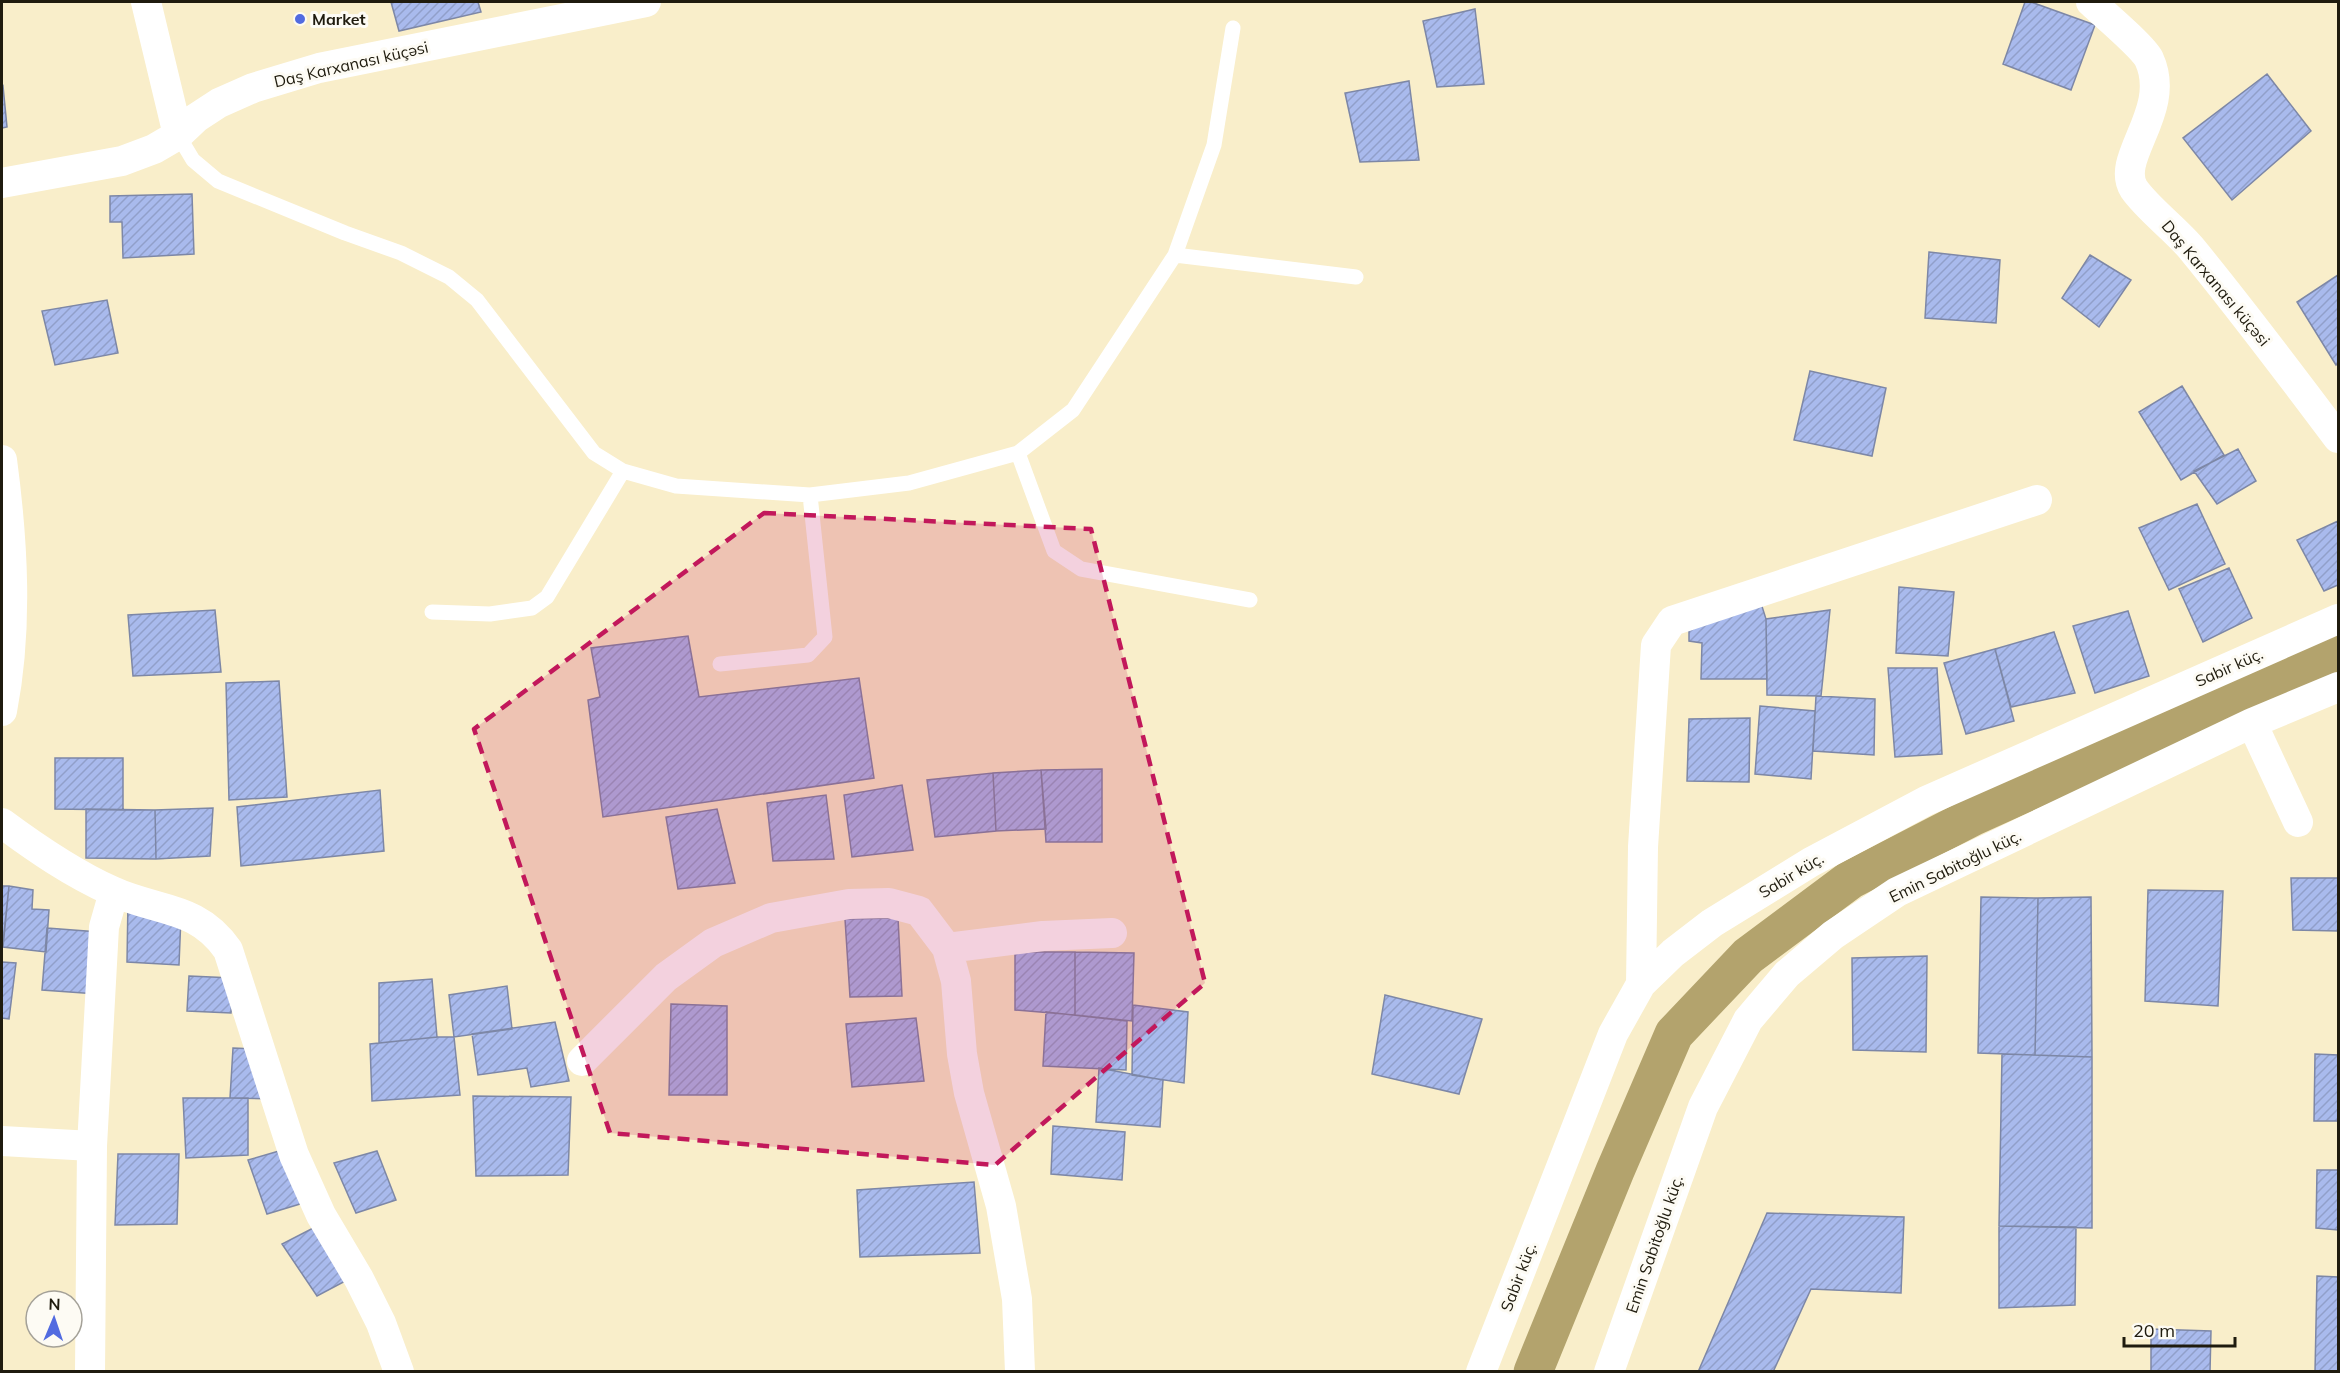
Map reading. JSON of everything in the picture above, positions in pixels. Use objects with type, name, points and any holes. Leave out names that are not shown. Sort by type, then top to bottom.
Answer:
[{"type":"street","points":[[146,2],[178,135]]},
{"type":"street","name":"Daş Karxanası küçəsi","points":[[2,183],[122,161],[154,149],[178,135],[195,118],[219,103],[253,88],[319,68],[646,2]]},
{"type":"street","name":"Daş Karxanası küçəsi","points":[[2091,2],[2148,57],[2155,75],[2156,89],[2150,117],[2132,159],[2129,175],[2134,188],[2189,246],[2338,438]]},
{"type":"street","points":[[2,460],[10,520],[12,599],[7,682],[2,711]]},
{"type":"street","points":[[1641,984],[1643,847],[1656,645],[1672,621],[2037,500]]},
{"type":"street","name":"Sabir küç.","points":[[1481,1371],[1613,1034],[1641,984],[1673,953],[1712,923],[1811,862],[1926,801],[2338,619]]},
{"type":"street","name":"Emin Sabitoğlu küç.","points":[[1609,1371],[1703,1107],[1748,1020],[1787,974],[1833,935],[1897,892],[2252,723],[2338,687]]},
{"type":"street","points":[[2252,723],[2298,822]]},
{"type":"street","points":[[2,824],[63,866],[114,892],[195,918],[217,934],[228,950],[294,1155],[321,1215],[359,1279],[381,1323],[399,1371]]},
{"type":"street","points":[[90,1371],[92,1146],[104,927],[114,892]]},
{"type":"street","points":[[582,1061],[666,977],[713,943],[771,918],[849,904],[889,903],[919,911],[947,948],[956,981],[962,1054],[969,1093],[1001,1206],[1015,1288],[1020,1371]]},
{"type":"street","points":[[947,948],[1043,936],[1112,933]]},
{"type":"street","points":[[2,1141],[92,1146]]},
{"type":"lane","points":[[178,135],[193,160],[218,181],[268,203],[401,253],[449,277],[477,300],[594,453],[623,471],[676,486],[810,495],[909,483],[1018,453],[1073,410],[1175,255],[1214,145],[1233,28]]},
{"type":"lane","points":[[1175,255],[1356,277]]},
{"type":"lane","points":[[1018,453],[1054,551],[1081,569],[1250,600]]},
{"type":"lane","points":[[432,612],[490,614],[531,608],[547,597],[623,471]]},
{"type":"lane","points":[[720,664],[808,655],[825,637],[810,495]]},
{"type":"highlighted area","points":[[764,513],[1091,529],[1205,983],[995,1165],[610,1133],[474,729]]},
{"type":"building","points":[[391,2],[478,2],[481,12],[399,31]]},
{"type":"building","points":[[2025,2],[2031,2],[2095,25],[2071,90],[2003,64]]},
{"type":"building","points":[[1475,9],[1484,84],[1437,87],[1423,21]]},
{"type":"building","points":[[2267,74],[2311,131],[2232,200],[2183,138]]},
{"type":"building","points":[[1409,81],[1419,160],[1360,162],[1345,93]]},
{"type":"building","points":[[2,87],[7,127],[2,128]]},
{"type":"building","points":[[192,194],[194,254],[123,258],[122,222],[110,222],[110,196]]},
{"type":"building","points":[[1929,252],[2000,260],[1996,323],[1925,318]]},
{"type":"building","points":[[2090,255],[2131,280],[2099,327],[2062,298]]},
{"type":"building","points":[[2338,275],[2338,363],[2336,365],[2297,302]]},
{"type":"building","points":[[107,300],[118,353],[55,365],[42,311]]},
{"type":"building","points":[[1810,371],[1886,388],[1872,456],[1794,440]]},
{"type":"building","points":[[2182,386],[2224,455],[2181,480],[2139,412]]},
{"type":"building","points":[[2238,449],[2256,481],[2217,504],[2194,471]]},
{"type":"building","points":[[2197,504],[2225,564],[2169,590],[2139,528]]},
{"type":"building","points":[[2338,521],[2338,585],[2324,591],[2297,540]]},
{"type":"building","points":[[2229,568],[2252,618],[2203,642],[2179,589]]},
{"type":"building","points":[[1899,587],[1954,592],[1948,656],[1896,653]]},
{"type":"building","points":[[1760,600],[1766,619],[1767,679],[1701,679],[1702,643],[1689,641],[1689,624]]},
{"type":"building","points":[[215,610],[221,672],[133,676],[128,615]]},
{"type":"building","points":[[1830,610],[1821,696],[1767,695],[1766,619]]},
{"type":"building","points":[[2128,611],[2149,676],[2095,693],[2073,626]]},
{"type":"building","points":[[2054,632],[2075,693],[2011,707],[1995,649]]},
{"type":"building","points":[[688,636],[699,697],[859,678],[874,778],[603,817],[588,700],[600,697],[591,648]]},
{"type":"building","points":[[1995,649],[2014,721],[1966,734],[1944,663]]},
{"type":"building","points":[[1888,668],[1937,668],[1942,754],[1895,757]]},
{"type":"building","points":[[279,681],[287,797],[229,800],[226,683]]},
{"type":"building","points":[[1816,696],[1875,699],[1874,755],[1813,751]]},
{"type":"building","points":[[1760,706],[1815,711],[1811,779],[1755,774]]},
{"type":"building","points":[[1750,718],[1749,782],[1687,781],[1689,719]]},
{"type":"building","points":[[55,758],[123,758],[123,810],[55,809]]},
{"type":"building","points":[[1102,769],[1102,842],[1046,842],[1041,770]]},
{"type":"building","points":[[1041,770],[1046,829],[996,831],[993,773]]},
{"type":"building","points":[[993,773],[996,831],[935,837],[927,780]]},
{"type":"building","points":[[902,785],[913,850],[852,857],[844,795]]},
{"type":"building","points":[[380,790],[384,851],[241,866],[237,807]]},
{"type":"building","points":[[826,795],[834,859],[773,861],[767,803]]},
{"type":"building","points":[[213,808],[210,856],[156,859],[155,810]]},
{"type":"building","points":[[86,809],[155,810],[156,859],[86,858]]},
{"type":"building","points":[[717,809],[735,883],[678,889],[666,817]]},
{"type":"building","points":[[2291,878],[2338,878],[2338,931],[2293,930]]},
{"type":"building","points":[[2,886],[9,886],[3,942],[2,942]]},
{"type":"building","points":[[9,886],[33,890],[32,909],[49,910],[46,952],[3,947]]},
{"type":"building","points":[[2148,890],[2223,891],[2218,1006],[2145,1001]]},
{"type":"building","points":[[1981,897],[2038,898],[2035,1055],[1978,1053]]},
{"type":"building","points":[[2091,897],[2092,1057],[2035,1055],[2038,898]]},
{"type":"building","points":[[128,900],[181,916],[179,965],[127,962]]},
{"type":"building","points":[[898,918],[902,996],[850,997],[845,919]]},
{"type":"building","points":[[47,928],[99,932],[97,994],[42,990]]},
{"type":"building","points":[[1015,952],[1075,952],[1075,1015],[1015,1010]]},
{"type":"building","points":[[1075,952],[1134,953],[1132,1021],[1075,1015]]},
{"type":"building","points":[[1927,956],[1926,1052],[1853,1050],[1852,958]]},
{"type":"building","points":[[2,962],[16,963],[9,1019],[2,1018]]},
{"type":"building","points":[[189,976],[233,978],[231,1013],[187,1011]]},
{"type":"building","points":[[432,979],[437,1037],[379,1043],[379,983]]},
{"type":"building","points":[[507,986],[512,1029],[454,1037],[449,995]]},
{"type":"building","points":[[1385,995],[1482,1019],[1459,1094],[1372,1074]]},
{"type":"building","points":[[671,1004],[727,1006],[727,1095],[669,1095]]},
{"type":"building","points":[[1133,1005],[1188,1012],[1184,1083],[1132,1075]]},
{"type":"building","points":[[1046,1012],[1127,1021],[1126,1070],[1043,1066]]},
{"type":"building","points":[[916,1018],[924,1081],[852,1087],[846,1024]]},
{"type":"building","points":[[555,1022],[569,1081],[531,1087],[527,1068],[478,1075],[472,1034]]},
{"type":"building","points":[[454,1037],[460,1095],[372,1101],[370,1044]]},
{"type":"building","points":[[233,1048],[258,1049],[273,1099],[230,1098]]},
{"type":"building","points":[[2002,1054],[2092,1057],[2092,1228],[1999,1226]]},
{"type":"building","points":[[2315,1054],[2338,1055],[2338,1121],[2314,1121]]},
{"type":"building","points":[[1099,1068],[1163,1080],[1160,1127],[1096,1122]]},
{"type":"building","points":[[473,1096],[571,1097],[568,1175],[476,1176]]},
{"type":"building","points":[[183,1098],[248,1098],[248,1155],[186,1158]]},
{"type":"building","points":[[1053,1126],[1125,1132],[1122,1180],[1051,1174]]},
{"type":"building","points":[[286,1149],[310,1201],[267,1214],[248,1160]]},
{"type":"building","points":[[377,1151],[396,1200],[356,1213],[334,1163]]},
{"type":"building","points":[[118,1154],[179,1154],[177,1224],[115,1225]]},
{"type":"building","points":[[2317,1170],[2338,1170],[2338,1230],[2316,1228]]},
{"type":"building","points":[[974,1182],[980,1253],[860,1257],[857,1190]]},
{"type":"building","points":[[1767,1213],[1904,1217],[1901,1293],[1811,1289],[1773,1372],[1698,1372]]},
{"type":"building","points":[[321,1224],[353,1277],[317,1296],[282,1244]]},
{"type":"building","points":[[1999,1226],[2076,1227],[2075,1305],[1999,1308]]},
{"type":"building","points":[[2317,1276],[2338,1277],[2338,1372],[2315,1372]]},
{"type":"building","points":[[2151,1329],[2211,1331],[2210,1372],[2151,1372]]},
{"type":"waterway","points":[[1533,1372],[1674,1034],[1748,956],[1850,880],[1974,816],[2338,652]]},
{"type":"place","name":"Market","points":[[300,19]]}]
